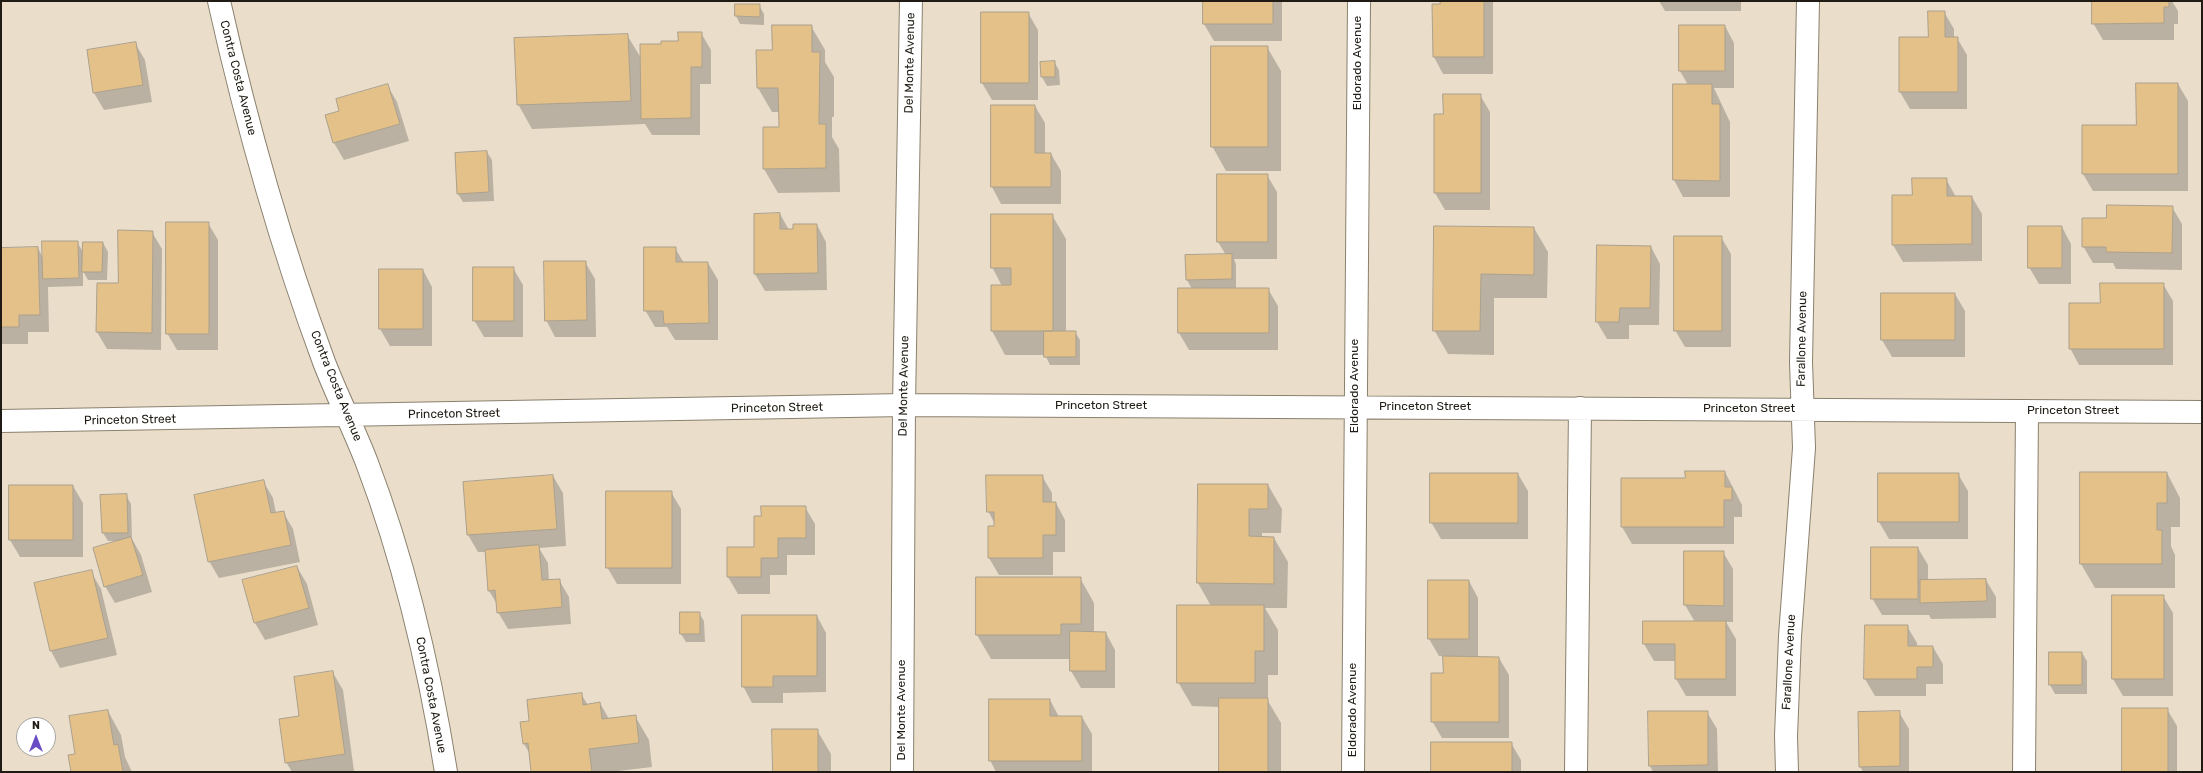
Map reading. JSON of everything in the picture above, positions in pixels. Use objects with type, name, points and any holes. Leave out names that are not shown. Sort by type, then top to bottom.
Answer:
[{"type":"street","name":"Contra Costa Avenue","points":[[219,1],[256,149],[282,237],[324,363],[367,463],[403,570],[422,644],[437,716],[446,772]]},
{"type":"street","name":"Del Monte Avenue","points":[[902,772],[904,405],[911,1]]},
{"type":"street","name":"Eldorado Avenue","points":[[1353,772],[1359,1]]},
{"type":"street","name":"Farallone Avenue","points":[[1787,772],[1786,736],[1790,636],[1804,448],[1802,409],[1808,1]]},
{"type":"street","name":"Princeton Street","points":[[1,422],[904,405],[2202,412]]},
{"type":"street","points":[[1576,772],[1580,408]]},
{"type":"street","points":[[2024,772],[2027,411]]},
{"type":"building","points":[[1203,1],[1273,1],[1273,24],[1203,24]]},
{"type":"building","points":[[1440,1],[1484,1],[1484,57],[1433,57],[1432,4],[1440,4]]},
{"type":"building","points":[[2092,1],[2169,1],[2169,7],[2164,7],[2164,23],[2092,24]]},
{"type":"building","points":[[735,4],[760,4],[760,17],[735,16]]},
{"type":"building","points":[[1928,11],[1945,11],[1945,37],[1958,37],[1958,92],[1899,92],[1899,37],[1928,37]]},
{"type":"building","points":[[981,12],[1029,12],[1029,83],[981,83]]},
{"type":"building","points":[[772,25],[812,25],[812,52],[820,52],[819,124],[826,124],[826,168],[763,169],[763,127],[779,127],[778,88],[757,88],[756,50],[772,50]]},
{"type":"building","points":[[1679,25],[1725,25],[1725,71],[1679,71]]},
{"type":"building","points":[[678,32],[702,32],[702,67],[691,67],[691,118],[641,119],[640,44],[661,44],[661,41],[678,41]]},
{"type":"building","points":[[628,34],[631,101],[517,105],[514,38]]},
{"type":"building","points":[[136,42],[143,85],[93,93],[87,50]]},
{"type":"building","points":[[1211,46],[1268,46],[1268,147],[1211,147]]},
{"type":"building","points":[[1055,61],[1055,77],[1041,77],[1040,62]]},
{"type":"building","points":[[2136,83],[2178,83],[2178,174],[2082,174],[2082,125],[2136,125]]},
{"type":"building","points":[[388,84],[400,124],[333,143],[325,115],[339,111],[336,99]]},
{"type":"building","points":[[1673,84],[1712,84],[1712,104],[1720,104],[1720,181],[1673,180]]},
{"type":"building","points":[[1443,94],[1481,94],[1481,193],[1434,193],[1434,114],[1443,114]]},
{"type":"building","points":[[991,105],[1035,105],[1035,153],[1051,153],[1051,187],[991,187]]},
{"type":"building","points":[[487,151],[489,192],[457,194],[455,153]]},
{"type":"building","points":[[1217,174],[1268,174],[1268,242],[1217,242]]},
{"type":"building","points":[[1912,178],[1947,178],[1947,196],[1972,196],[1972,244],[1892,245],[1892,195],[1912,195]]},
{"type":"building","points":[[2107,205],[2173,206],[2172,253],[2106,252],[2106,247],[2082,247],[2082,218],[2106,218]]},
{"type":"building","points":[[780,213],[780,229],[793,229],[793,224],[817,224],[818,273],[754,274],[754,214]]},
{"type":"building","points":[[991,214],[1053,214],[1053,331],[991,331],[991,285],[1011,285],[1011,268],[991,268]]},
{"type":"building","points":[[166,222],[209,222],[209,334],[166,334]]},
{"type":"building","points":[[1434,226],[1534,227],[1534,275],[1481,274],[1480,331],[1433,331]]},
{"type":"building","points":[[2028,226],[2062,226],[2062,268],[2028,268]]},
{"type":"building","points":[[118,230],[153,231],[152,333],[96,332],[97,283],[118,283]]},
{"type":"building","points":[[1674,236],[1722,236],[1722,331],[1674,331]]},
{"type":"building","points":[[42,241],[78,241],[79,278],[43,279]]},
{"type":"building","points":[[83,242],[103,242],[102,272],[82,272]]},
{"type":"building","points":[[1597,245],[1651,246],[1650,308],[1620,308],[1619,322],[1596,322]]},
{"type":"building","points":[[38,247],[40,315],[19,315],[19,327],[1,327],[1,248]]},
{"type":"building","points":[[644,247],[676,247],[676,262],[708,262],[709,323],[664,324],[663,311],[644,311]]},
{"type":"building","points":[[1232,254],[1232,279],[1186,280],[1185,255]]},
{"type":"building","points":[[544,261],[586,261],[587,320],[545,321]]},
{"type":"building","points":[[473,267],[514,267],[514,321],[473,321]]},
{"type":"building","points":[[379,269],[423,269],[423,329],[379,329]]},
{"type":"building","points":[[2100,283],[2164,283],[2164,349],[2069,349],[2069,303],[2100,303]]},
{"type":"building","points":[[1178,288],[1269,288],[1269,333],[1178,333]]},
{"type":"building","points":[[1881,293],[1955,293],[1955,340],[1881,340]]},
{"type":"building","points":[[1044,331],[1076,331],[1076,357],[1044,357]]},
{"type":"building","points":[[1685,471],[1725,471],[1725,487],[1732,487],[1732,500],[1724,500],[1724,527],[1621,527],[1621,478],[1685,478]]},
{"type":"building","points":[[2080,472],[2167,472],[2167,503],[2157,503],[2157,530],[2162,530],[2162,564],[2080,564]]},
{"type":"building","points":[[1430,473],[1518,473],[1518,523],[1430,523]]},
{"type":"building","points":[[1878,473],[1959,473],[1959,522],[1878,522]]},
{"type":"building","points":[[553,475],[557,529],[467,535],[463,482]]},
{"type":"building","points":[[986,475],[1043,475],[1043,502],[1056,502],[1056,535],[1043,535],[1043,558],[988,558],[988,526],[994,526],[994,512],[987,512]]},
{"type":"building","points":[[264,480],[271,513],[284,511],[291,545],[208,562],[194,495]]},
{"type":"building","points":[[1198,484],[1268,484],[1268,509],[1249,509],[1249,536],[1274,537],[1274,584],[1197,583]]},
{"type":"building","points":[[9,485],[73,485],[73,540],[9,540]]},
{"type":"building","points":[[606,491],[672,491],[672,568],[606,568]]},
{"type":"building","points":[[127,494],[128,533],[102,533],[100,495]]},
{"type":"building","points":[[761,506],[806,506],[806,538],[778,538],[778,558],[761,558],[761,577],[727,577],[727,547],[754,547],[754,516],[761,516]]},
{"type":"building","points":[[131,537],[143,575],[104,587],[93,548]]},
{"type":"building","points":[[539,545],[542,580],[560,579],[562,607],[497,613],[495,590],[488,591],[485,550]]},
{"type":"building","points":[[1871,547],[1918,547],[1918,599],[1871,599]]},
{"type":"building","points":[[1684,551],[1724,551],[1724,606],[1684,605]]},
{"type":"building","points":[[297,566],[309,608],[254,623],[242,580]]},
{"type":"building","points":[[92,570],[108,638],[50,651],[34,583]]},
{"type":"building","points":[[976,577],[1081,577],[1081,624],[1061,624],[1061,635],[976,635]]},
{"type":"building","points":[[1986,579],[1987,601],[1920,603],[1920,580]]},
{"type":"building","points":[[1428,580],[1469,580],[1469,639],[1428,639]]},
{"type":"building","points":[[2112,595],[2164,595],[2164,679],[2112,679]]},
{"type":"building","points":[[1177,605],[1264,605],[1264,651],[1255,651],[1255,683],[1177,683]]},
{"type":"building","points":[[680,612],[700,612],[700,634],[680,634]]},
{"type":"building","points":[[742,615],[817,615],[817,676],[773,676],[773,687],[742,687]]},
{"type":"building","points":[[1643,621],[1726,621],[1726,679],[1675,679],[1675,644],[1643,644]]},
{"type":"building","points":[[1865,625],[1908,625],[1908,646],[1933,646],[1933,667],[1917,667],[1917,679],[1864,679]]},
{"type":"building","points":[[1070,631],[1106,632],[1106,671],[1070,671]]},
{"type":"building","points":[[2049,652],[2082,652],[2082,685],[2049,685]]},
{"type":"building","points":[[1443,656],[1499,657],[1499,722],[1431,722],[1431,673],[1443,673]]},
{"type":"building","points":[[333,671],[345,754],[285,763],[279,719],[299,716],[294,677]]},
{"type":"building","points":[[582,693],[583,705],[600,702],[602,719],[636,715],[639,743],[589,749],[592,772],[531,772],[528,743],[523,744],[520,722],[529,721],[527,700]]},
{"type":"building","points":[[1219,698],[1268,698],[1268,772],[1219,772]]},
{"type":"building","points":[[989,699],[1050,699],[1050,716],[1082,716],[1082,761],[989,761]]},
{"type":"building","points":[[2122,708],[2168,708],[2168,772],[2122,772]]},
{"type":"building","points":[[108,710],[114,745],[118,744],[123,772],[71,772],[68,755],[75,754],[69,716]]},
{"type":"building","points":[[1648,711],[1708,711],[1708,765],[1649,766]]},
{"type":"building","points":[[1900,711],[1900,766],[1859,767],[1858,712]]},
{"type":"building","points":[[772,729],[818,729],[818,772],[773,772]]},
{"type":"building","points":[[1431,742],[1512,742],[1512,772],[1431,772]]}]
